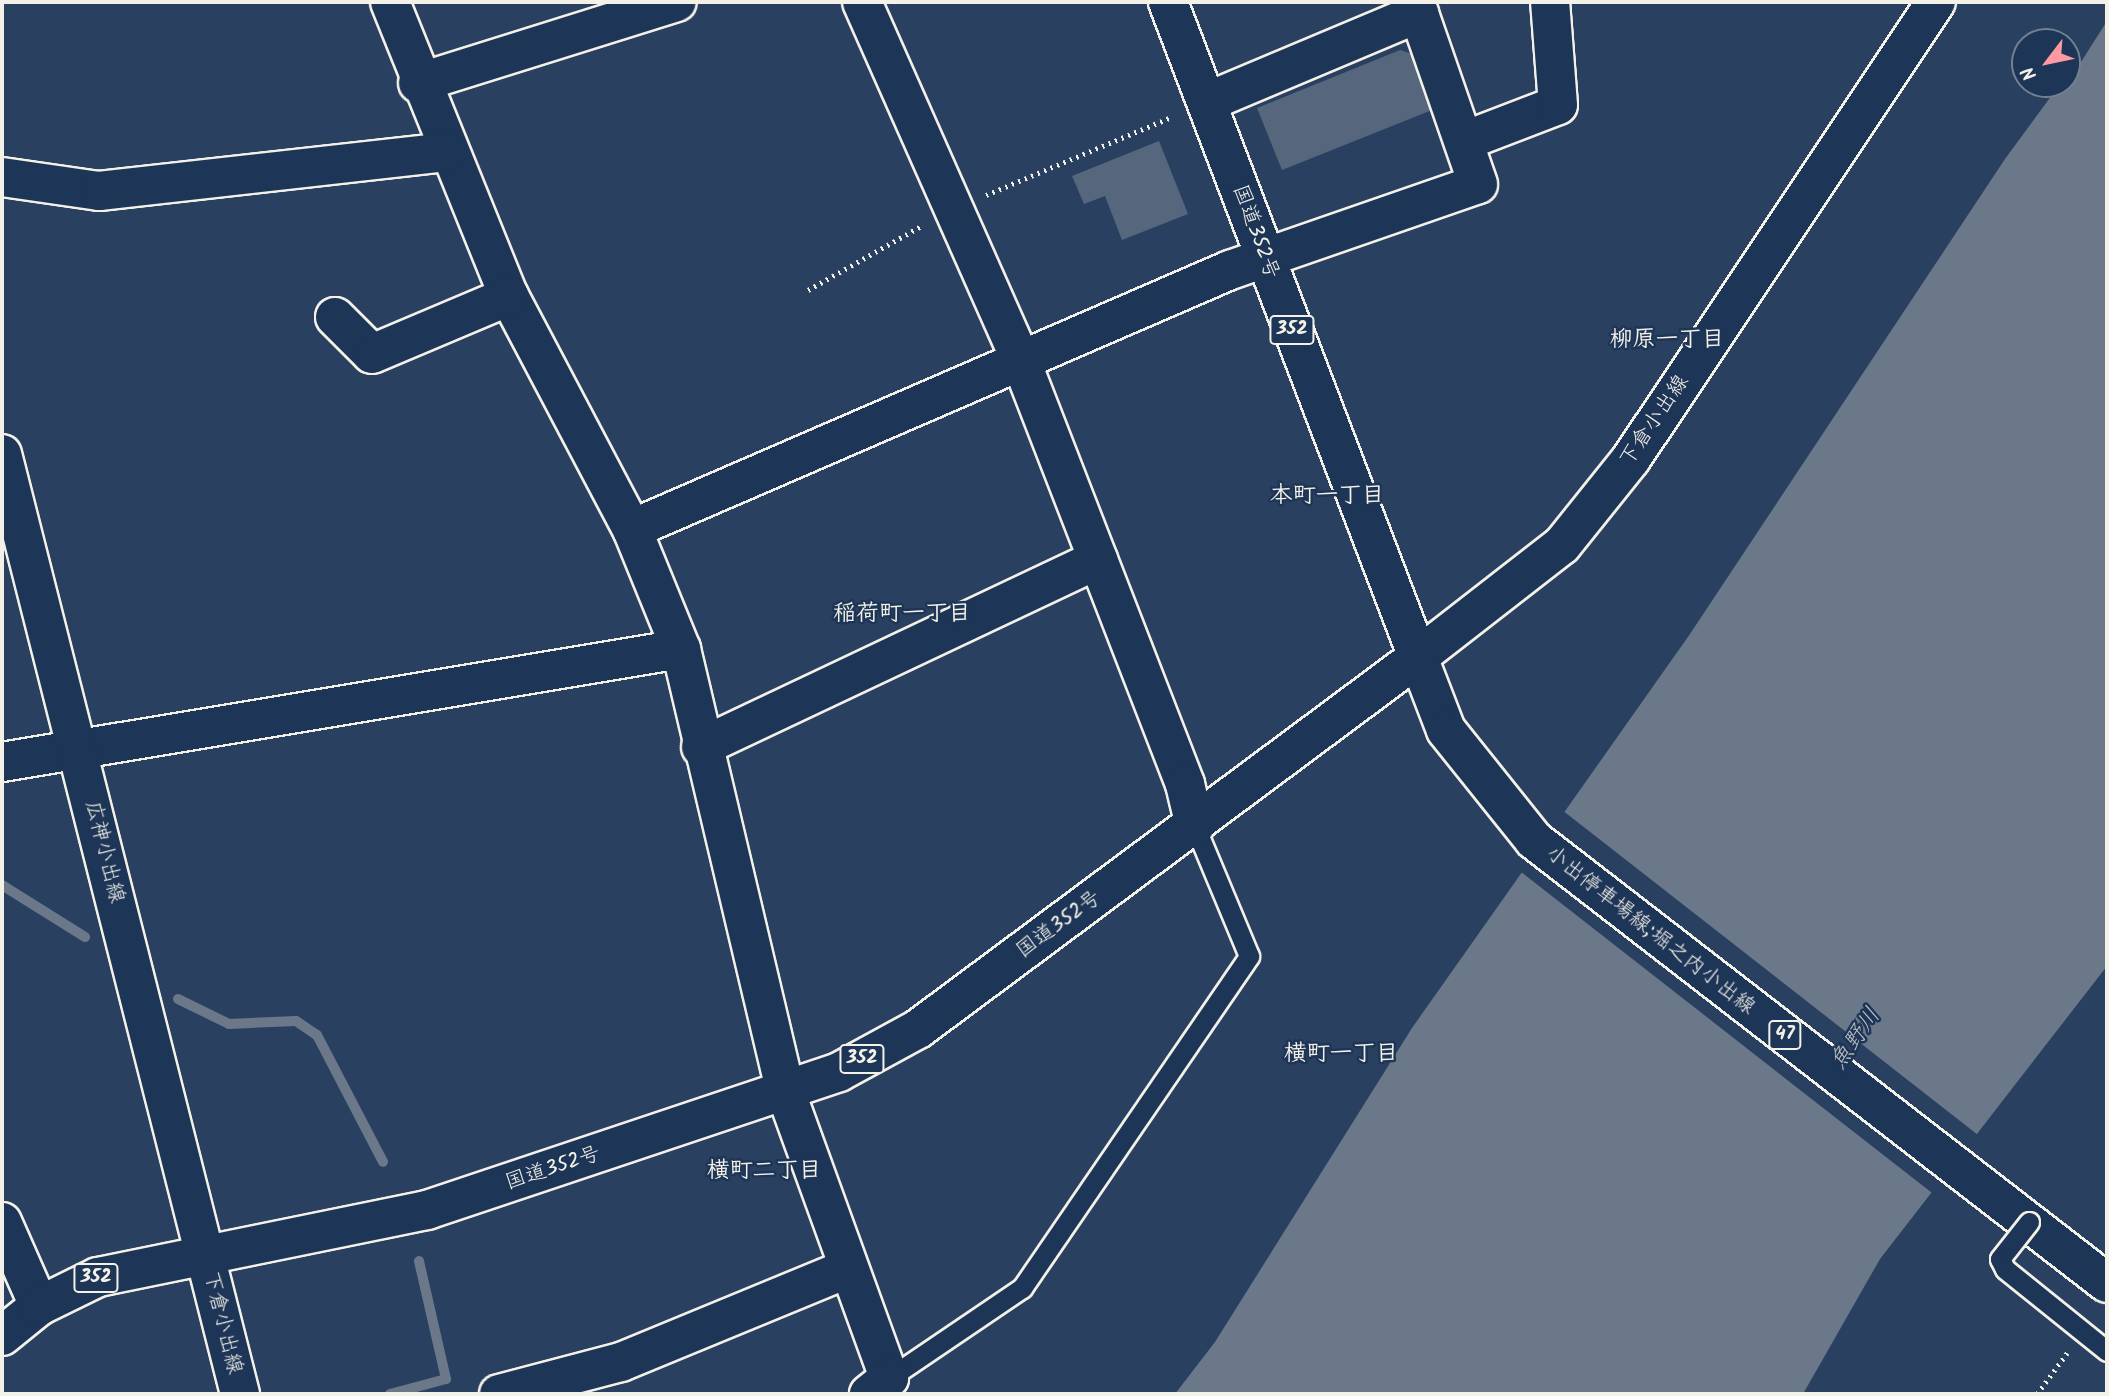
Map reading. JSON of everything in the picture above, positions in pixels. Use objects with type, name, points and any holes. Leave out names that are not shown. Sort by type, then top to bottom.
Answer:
[{"type":"main road","points":[[390,2],[418,83],[509,296],[632,529],[681,649],[701,747],[786,1093],[847,1269],[879,1386]]},
{"type":"main road","points":[[418,83],[677,2]]},
{"type":"main road","points":[[862,2],[1021,361],[1098,559],[1195,826]]},
{"type":"main road","name":"国道352号","points":[[2,1336],[39,1306],[97,1277],[205,1251],[427,1210],[786,1093],[918,1029],[1195,826],[1418,657],[1168,2]]},
{"type":"main road","points":[[1467,140],[1558,105],[1550,2]]},
{"type":"main road","name":"下倉小出線","points":[[1418,657],[1562,545],[1631,459],[1936,2]]},
{"type":"main road","points":[[632,529],[1264,257],[1478,184],[1467,140],[1417,7],[1207,102]]},
{"type":"main road","points":[[2,177],[99,191],[448,152]]},
{"type":"main road","points":[[335,317],[372,354],[509,296]]},
{"type":"main road","name":"広神小出線","points":[[2,454],[205,1251]]},
{"type":"main road","points":[[701,747],[1098,559]]},
{"type":"main road","points":[[2,762],[79,753],[681,649]]},
{"type":"main road","name":"小出停車場線;堀之内小出線","points":[[1418,657],[1446,730],[1475,774],[1534,839],[1589,886],[2107,1283]]},
{"type":"main road","points":[[2,1222],[39,1306]]},
{"type":"main road","name":"下倉小出線","points":[[205,1251],[240,1394]]},
{"type":"main road","points":[[499,1394],[621,1362],[847,1269]]},
{"type":"lane","points":[[879,1386],[1022,1288],[1249,957],[1195,826]]},
{"type":"lane","points":[[2029,1222],[2000,1259],[2005,1269],[2107,1351]]},
{"type":"path","points":[[979,198],[1169,118]]},
{"type":"path","points":[[808,290],[934,218]]},
{"type":"water","name":"魚野川","points":[[2107,21],[2107,966],[1880,1259],[1803,1394],[1175,1394],[1215,1342],[1412,1028],[1690,634],[2005,159],[2050,98],[2081,98],[2081,62]]},
{"type":"pier","points":[[1562,810],[1980,1136],[1934,1195],[1516,868]]},
{"type":"building","points":[[1400,50],[1422,57],[1442,106],[1282,170],[1257,108]]},
{"type":"building","points":[[1159,141],[1188,214],[1122,240],[1105,196],[1084,204],[1072,176]]},
{"type":"waterway","points":[[2,885],[85,937]]},
{"type":"waterway","points":[[178,999],[229,1024],[296,1021],[317,1035],[383,1162]]},
{"type":"waterway","points":[[390,1394],[446,1379],[419,1261]]},
{"type":"district","name":"柳原一丁目","points":[[1667,340]]},
{"type":"district","name":"本町一丁目","points":[[1327,496]]},
{"type":"district","name":"稲荷町一丁目","points":[[902,614]]},
{"type":"district","name":"横町一丁目","points":[[1341,1054]]},
{"type":"district","name":"横町二丁目","points":[[764,1171]]}]
